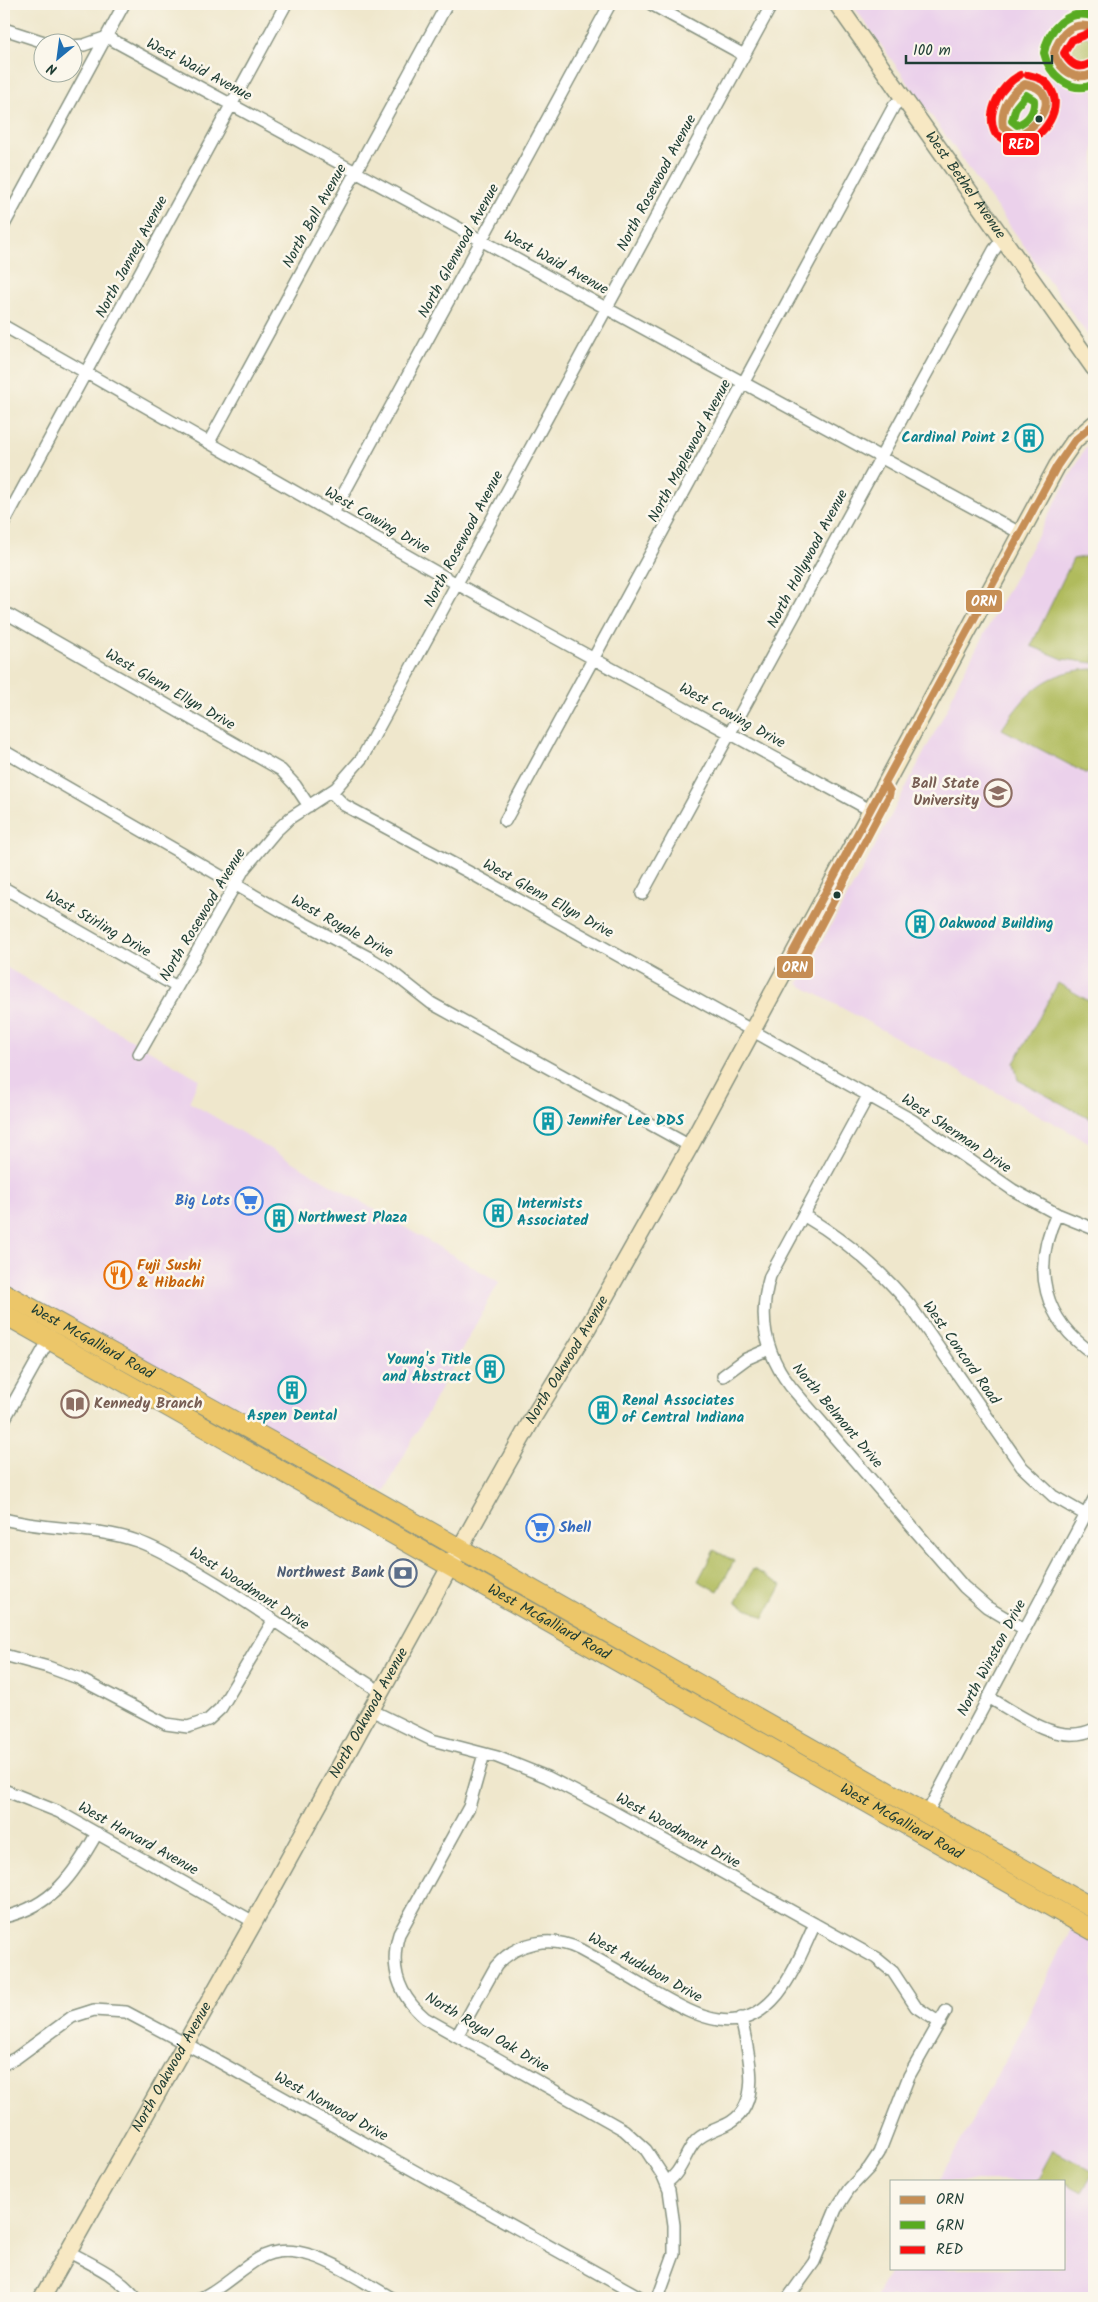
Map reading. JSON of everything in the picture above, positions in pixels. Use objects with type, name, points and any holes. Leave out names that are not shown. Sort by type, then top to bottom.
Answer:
[{"type":"main road","name":"West McGalliard Road","points":[[4,1293],[53,1331],[450,1566],[1094,1931]]},
{"type":"main road","name":"West McGalliard Road","points":[[4,1314],[53,1331],[299,1457],[1094,1908]]},
{"type":"street","points":[[4,225],[124,4]]},
{"type":"street","name":"North Janney Avenue","points":[[4,523],[286,4]]},
{"type":"street","name":"North Ball Avenue","points":[[209,442],[447,4]]},
{"type":"street","name":"North Glenwood Avenue","points":[[333,513],[610,4]]},
{"type":"street","points":[[651,4],[744,55]]},
{"type":"street","name":"North Rosewood Avenue","points":[[139,1054],[236,884],[261,847],[275,832],[331,792],[362,758],[772,4]]},
{"type":"street","name":"West Bethel Avenue","points":[[837,4],[1094,368]]},
{"type":"street","points":[[1091,21],[1077,24],[1066,30],[1060,37],[1054,52],[1062,69],[1070,75],[1080,77],[1094,73]]},
{"type":"street","points":[[4,29],[32,38]]},
{"type":"street","points":[[82,45],[107,37]]},
{"type":"street","name":"West Waid Avenue","points":[[107,37],[482,239],[1020,533]]},
{"type":"street","name":"North Maplewood Avenue","points":[[505,821],[894,106],[903,97]]},
{"type":"street","name":"North Hollywood Avenue","points":[[642,894],[1002,238]]},
{"type":"street","name":"West Cowing Drive","points":[[4,326],[457,584],[870,810]]},
{"type":"street","name":"North Oakwood Avenue","points":[[42,2298],[254,1922],[534,1416],[583,1336],[690,1146],[1020,533],[1064,455],[1075,440],[1094,424]]},
{"type":"street","name":"West Glenn Ellyn Drive","points":[[4,612],[282,770],[309,806]]},
{"type":"street","name":"West Royale Drive","points":[[4,751],[375,961],[430,1003],[690,1146]]},
{"type":"street","name":"West Glenn Ellyn Drive","points":[[331,792],[344,805],[476,876],[751,1032]]},
{"type":"street","name":"West Stirling Drive","points":[[4,888],[177,987]]},
{"type":"street","name":"West Sherman Drive","points":[[751,1032],[912,1120],[1013,1190],[1057,1214],[1094,1229]]},
{"type":"street","name":"North Belmont Drive","points":[[868,1096],[774,1267],[767,1287],[764,1322],[769,1350],[777,1367],[790,1386],[953,1575],[988,1607],[1024,1629]]},
{"type":"street","points":[[1057,1214],[1045,1244],[1043,1268],[1046,1290],[1055,1313],[1070,1334],[1094,1354]]},
{"type":"street","name":"West Concord Road","points":[[803,1215],[862,1255],[893,1286],[909,1304],[1022,1467],[1053,1496],[1086,1515]]},
{"type":"street","points":[[4,1420],[53,1331]]},
{"type":"street","points":[[723,1376],[746,1359],[769,1350]]},
{"type":"street","name":"North Winston Drive","points":[[916,1831],[1094,1499]]},
{"type":"street","name":"West Woodmont Drive","points":[[4,1519],[40,1527],[110,1533],[143,1543],[165,1553],[235,1594],[321,1654],[381,1692]]},
{"type":"street","points":[[4,1654],[78,1678],[166,1724],[188,1727],[208,1720],[221,1708],[273,1621]]},
{"type":"street","points":[[988,1697],[1045,1729],[1059,1734],[1082,1734],[1094,1729]]},
{"type":"street","name":"West Woodmont Drive","points":[[371,1710],[432,1740],[527,1768],[571,1789],[888,1966],[916,2007],[940,2023]]},
{"type":"street","name":"North Royal Oak Drive","points":[[484,1754],[469,1807],[403,1926],[395,1955],[396,1977],[400,1988],[414,2008],[457,2036],[624,2130],[646,2150],[657,2165],[669,2190],[674,2225],[672,2263],[658,2298]]},
{"type":"street","name":"West Harvard Avenue","points":[[4,1790],[59,1812],[254,1922]]},
{"type":"street","points":[[4,1917],[30,1908],[55,1892],[71,1877],[97,1833]]},
{"type":"street","name":"West Audubon Drive","points":[[457,2036],[496,1966],[523,1946],[542,1942],[570,1944],[694,2015],[722,2021],[741,2018],[755,2013],[777,1996],[788,1979],[815,1924]]},
{"type":"street","name":"West Norwood Drive","points":[[4,2064],[16,2058],[62,2022],[83,2012],[94,2010],[126,2012],[186,2043],[642,2298]]},
{"type":"street","points":[[788,2298],[814,2262],[836,2209],[849,2189],[869,2168],[879,2153],[909,2076],[946,2011]]},
{"type":"street","points":[[666,2183],[676,2175],[694,2142],[734,2120],[748,2099],[750,2083],[749,2066],[741,2018]]},
{"type":"street","points":[[201,2298],[215,2295],[260,2258],[278,2251],[288,2250],[298,2250],[317,2256],[392,2298]]},
{"type":"street","points":[[69,2252],[108,2273],[123,2284],[136,2298]]},
{"type":"shaded area","points":[[852,4],[1094,4],[1094,344]]},
{"type":"shaded area","name":"Ball State University","points":[[1094,442],[1094,1145],[798,984],[865,865],[949,705],[956,686],[1085,448]]},
{"type":"shaded area","points":[[4,966],[199,1079],[189,1102],[499,1282],[384,1492],[4,1284]]},
{"type":"shaded area","points":[[1094,1886],[1094,2298],[876,2298],[891,2270],[1066,2270],[1066,2180],[940,2180],[1022,2029],[1058,1954]]},
{"type":"green space","points":[[1080,35],[1091,39],[1095,50],[1091,61],[1080,65],[1069,61],[1065,50],[1069,39]]},
{"type":"green space","points":[[1094,555],[1094,663],[1063,659],[1031,646],[1073,559]]},
{"type":"green space","points":[[1094,669],[1094,771],[1085,773],[1002,729],[1020,704],[1040,686],[1064,674],[1078,670]]},
{"type":"green space","points":[[1058,983],[1089,1001],[1094,1009],[1094,1115],[1092,1120],[1018,1080],[1014,1063]]},
{"type":"green space","points":[[714,1550],[734,1561],[718,1591],[698,1581]]},
{"type":"green space","points":[[753,1569],[782,1585],[764,1618],[736,1602]]},
{"type":"green space","points":[[1053,2150],[1094,2172],[1082,2192],[1066,2183],[1066,2180],[1037,2180]]},
{"type":"transit line","name":"GRN","points":[[1094,17],[1076,15],[1061,22],[1050,36],[1044,53],[1051,69],[1062,81],[1077,87],[1094,84]]},
{"type":"transit line","name":"ORN","points":[[1094,28],[1080,26],[1068,30],[1060,40],[1054,53],[1060,65],[1069,73],[1081,76],[1094,73]]},
{"type":"transit line","name":"RED","points":[[1089,64],[1085,66],[1075,65],[1064,53],[1072,40],[1089,33],[1094,28]]},
{"type":"transit line","name":"RED","points":[[1020,75],[1001,92],[992,116],[992,125],[995,133],[1014,146],[1034,138],[1043,130],[1054,110],[1055,100],[1051,89],[1043,80],[1028,75]]},
{"type":"transit line","name":"ORN","points":[[1025,84],[1037,88],[1043,94],[1046,101],[1045,109],[1029,129],[1015,136],[1003,127],[1003,114],[1007,102],[1025,84]]},
{"type":"transit line","name":"GRN","points":[[1026,95],[1034,100],[1032,112],[1024,121],[1017,125],[1012,121],[1016,107],[1026,95]]},
{"type":"transit line","name":"ORN","points":[[885,783],[890,791],[889,796],[814,938],[802,960],[795,967],[787,963],[1057,466],[1075,440],[1094,424]]},
{"type":"place","name":"Cardinal Point 2","points":[[1029,438]]},
{"type":"place","name":"Ball State University","points":[[998,793]]},
{"type":"place","name":"Oakwood Building","points":[[920,924]]},
{"type":"place","name":"Jennifer Lee DDS","points":[[548,1121]]},
{"type":"place","name":"Big Lots","points":[[249,1201]]},
{"type":"place","name":"Internists Associated","points":[[498,1213]]},
{"type":"place","name":"Northwest Plaza","points":[[279,1218]]},
{"type":"place","name":"Fuji Sushi & Hibachi","points":[[118,1275]]},
{"type":"place","name":"Young's Title and Abstract","points":[[490,1369]]},
{"type":"place","name":"Aspen Dental","points":[[292,1390]]},
{"type":"place","name":"Kennedy Branch","points":[[75,1404]]},
{"type":"place","name":"Renal Associates of Central Indiana","points":[[603,1410]]},
{"type":"place","name":"Shell","points":[[540,1528]]},
{"type":"place","name":"Northwest Bank","points":[[403,1573]]}]
